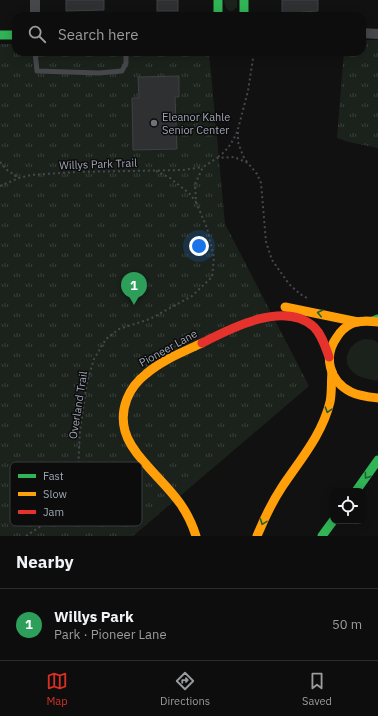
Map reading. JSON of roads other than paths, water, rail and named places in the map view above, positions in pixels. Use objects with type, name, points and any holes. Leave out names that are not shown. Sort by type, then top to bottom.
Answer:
[{"type":"main road","points":[[218,0],[218,12]]},
{"type":"main road","points":[[244,0],[244,12]]},
{"type":"main road","points":[[0,35],[12,35]]},
{"type":"main road","name":"Pioneer Lane","points":[[246,322],[256,313],[270,309],[288,307],[358,322]]},
{"type":"main road","name":"Pioneer Lane","points":[[196,536],[189,518],[177,498],[137,453],[127,439],[123,422],[124,412],[130,391],[136,383],[155,367],[227,330],[246,322],[265,317],[284,316],[298,318],[310,323],[324,343],[332,372]]},
{"type":"main road","points":[[329,357],[332,344],[339,332],[358,322],[376,321]]},
{"type":"main road","points":[[332,372],[335,379],[346,389],[358,395],[378,398]]},
{"type":"main road","points":[[258,536],[266,515],[282,488],[315,441],[325,420],[331,401],[332,372]]},
{"type":"main road","points":[[358,488],[378,460]]},
{"type":"main road","points":[[322,536],[331,524]]},
{"type":"street","points":[[35,0],[35,12]]},
{"type":"street","points":[[366,33],[378,34]]},
{"type":"lane","points":[[35,56],[37,71],[99,73],[122,72],[126,63],[126,56]]},
{"type":"place","name":"Eleanor Kahle Senior Center","points":[[154,123]]},
{"type":"place","name":"Willys Park","points":[[134,305]]}]
